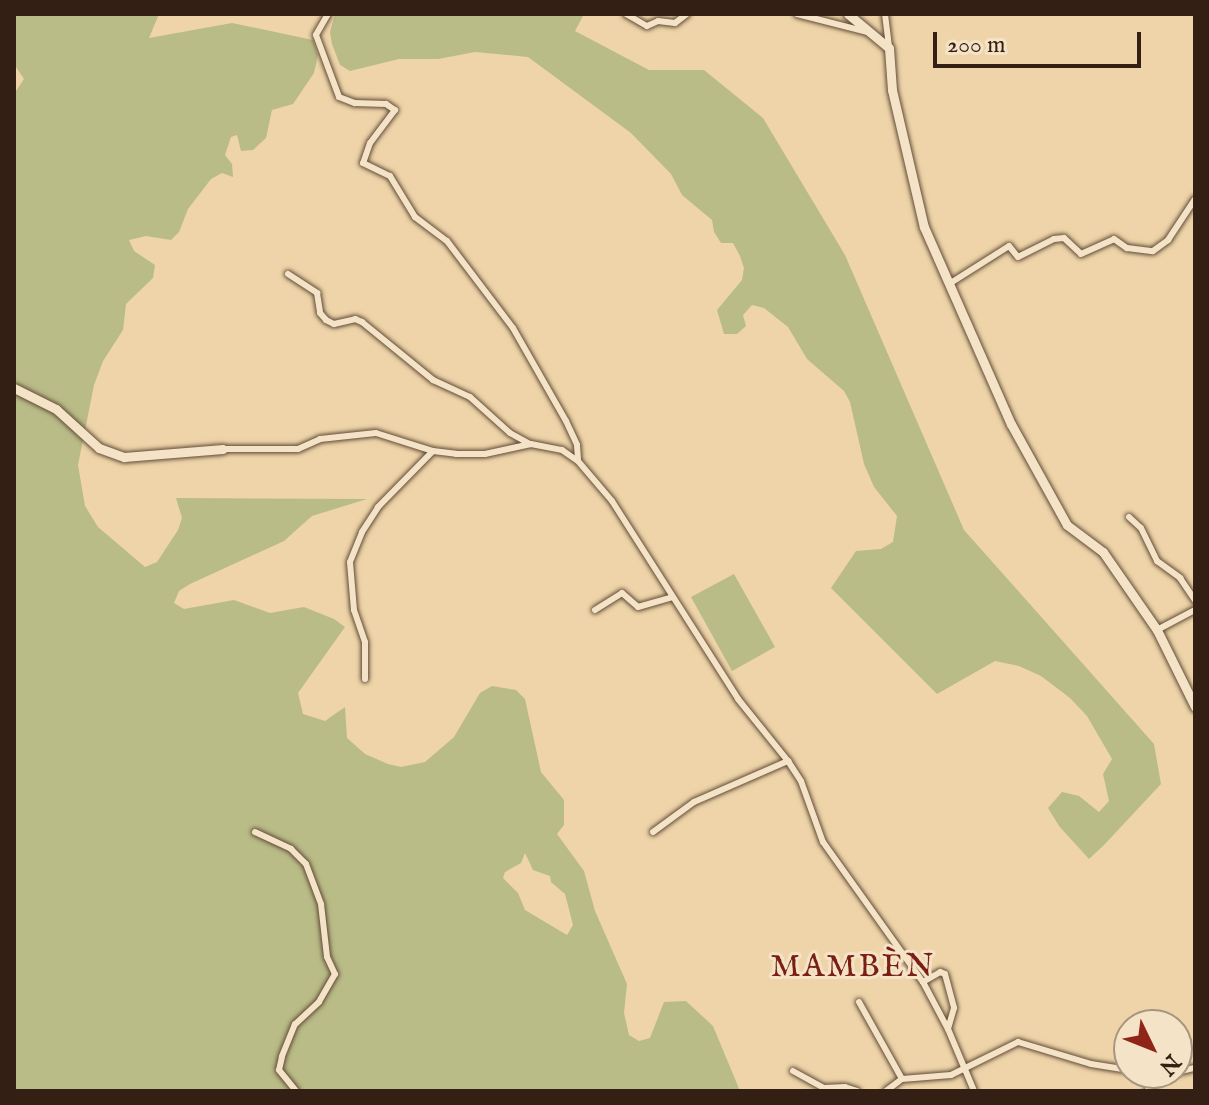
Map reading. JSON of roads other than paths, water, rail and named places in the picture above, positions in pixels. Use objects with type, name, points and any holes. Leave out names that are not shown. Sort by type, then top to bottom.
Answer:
[{"type":"street","points":[[328,14],[317,39],[339,97],[355,103],[386,104],[395,110],[370,143],[363,163],[390,176],[415,217],[455,250],[513,328],[566,421],[577,445],[578,461]]},
{"type":"street","points":[[626,14],[647,26],[658,21],[675,23],[687,14]]},
{"type":"street","points":[[797,14],[867,32]]},
{"type":"street","points":[[848,14],[889,48]]},
{"type":"street","points":[[885,14],[892,90],[924,227],[947,286],[1011,424],[1060,514],[1067,525],[1103,552],[1157,630],[1195,707]]},
{"type":"street","points":[[947,286],[1009,246],[1018,257],[1046,242],[1064,238],[1081,254],[1114,239],[1127,248],[1153,251],[1165,244],[1195,199]]},
{"type":"street","points":[[288,274],[317,293],[320,313],[326,320],[334,324],[355,319],[362,322],[433,380],[470,397],[510,433],[531,444],[562,450],[578,461],[612,501],[738,699],[801,781],[823,842],[923,982],[948,1029],[974,1091]]},
{"type":"street","points":[[14,388],[56,409],[99,448],[124,457],[223,449],[298,449],[320,439],[376,433],[433,451],[485,454],[531,444]]},
{"type":"street","points":[[365,679],[365,642],[354,610],[350,562],[362,532],[378,507],[433,451]]},
{"type":"street","points":[[1129,517],[1141,528],[1157,561],[1180,578],[1195,600]]},
{"type":"street","points":[[595,610],[622,593],[638,607],[672,597]]},
{"type":"street","points":[[1157,630],[1195,610]]},
{"type":"street","points":[[653,832],[694,802],[788,761]]},
{"type":"street","points":[[255,832],[291,849],[306,864],[321,904],[327,957],[335,974],[319,1002],[295,1024],[282,1057],[279,1070],[296,1091]]},
{"type":"street","points":[[923,982],[940,972],[945,974],[954,1008],[948,1029]]},
{"type":"street","points":[[859,1002],[902,1079]]},
{"type":"street","points":[[886,1091],[902,1079],[951,1075],[963,1066],[1018,1042],[1113,1067]]},
{"type":"street","points":[[793,1071],[824,1088],[845,1087],[857,1091]]},
{"type":"district","name":"MAMBÈN","points":[[853,968]]}]
